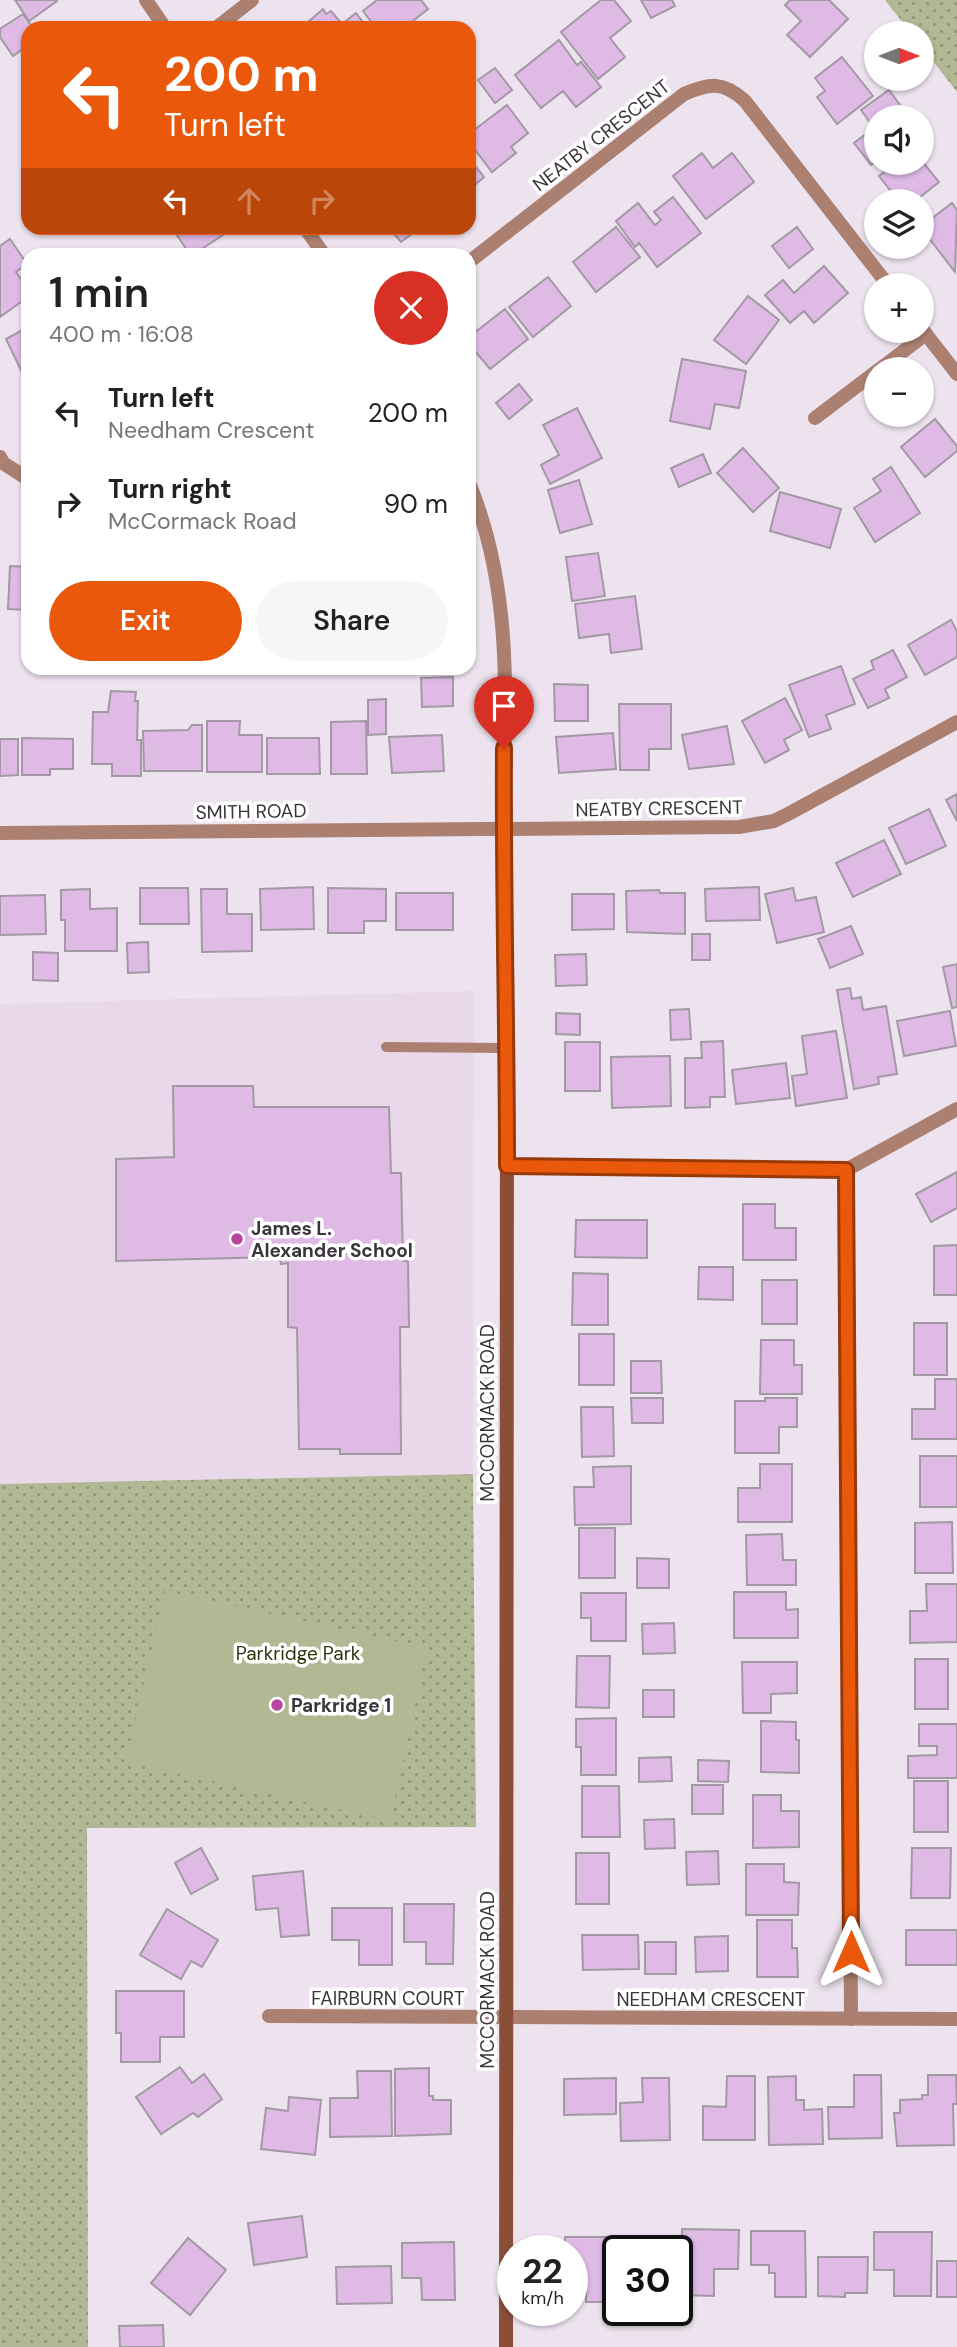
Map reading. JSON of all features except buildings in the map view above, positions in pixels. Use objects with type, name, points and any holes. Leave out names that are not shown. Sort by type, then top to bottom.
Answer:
[{"type":"street","points":[[146,0],[160,21]]},
{"type":"street","points":[[225,21],[252,0]]},
{"type":"street","name":"NEATBY CRESCENT","points":[[476,257],[684,94],[700,87],[718,85],[734,91],[745,101],[879,273]]},
{"type":"street","points":[[894,357],[911,343]]},
{"type":"street","points":[[933,343],[957,374]]},
{"type":"street","points":[[814,418],[864,380]]},
{"type":"street","points":[[0,457],[3,463],[21,475]]},
{"type":"street","name":"MCCORMACK ROAD","points":[[476,500],[483,517],[499,584],[505,654],[503,939],[507,1048],[506,2347]]},
{"type":"street","name":"NEATBY CRESCENT","points":[[503,828],[757,825],[790,813],[957,722]]},
{"type":"street","name":"SMITH ROAD","points":[[0,833],[503,828]]},
{"type":"street","points":[[507,1166],[846,1170],[957,1109]]},
{"type":"street","points":[[846,1170],[851,2019]]},
{"type":"street","name":"FAIRBURN COURT","points":[[269,2016],[506,2017]]},
{"type":"street","name":"NEEDHAM CRESCENT","points":[[506,2017],[957,2019]]},
{"type":"lane","points":[[386,1047],[507,1048]]},
{"type":"shaded area","name":"James L. Alexander School","points":[[474,991],[473,1474],[0,1484],[0,1004]]},
{"type":"green space","points":[[885,0],[957,0],[957,92],[934,62],[934,21],[902,21]]},
{"type":"green space","name":"Parkridge Park","points":[[473,1474],[476,1827],[87,1828],[88,2347],[0,2347],[0,1484]]},
{"type":"green space","name":"Parkridge 1","points":[[165,1591],[427,1648],[390,1821],[126,1762]]},
{"type":"place","name":"James L. Alexander School","points":[[237,1239]]},
{"type":"place","name":"Parkridge 1","points":[[277,1705]]},
{"type":"route","points":[[504,748],[503,939],[507,1166],[846,1170],[851,1952]]}]
